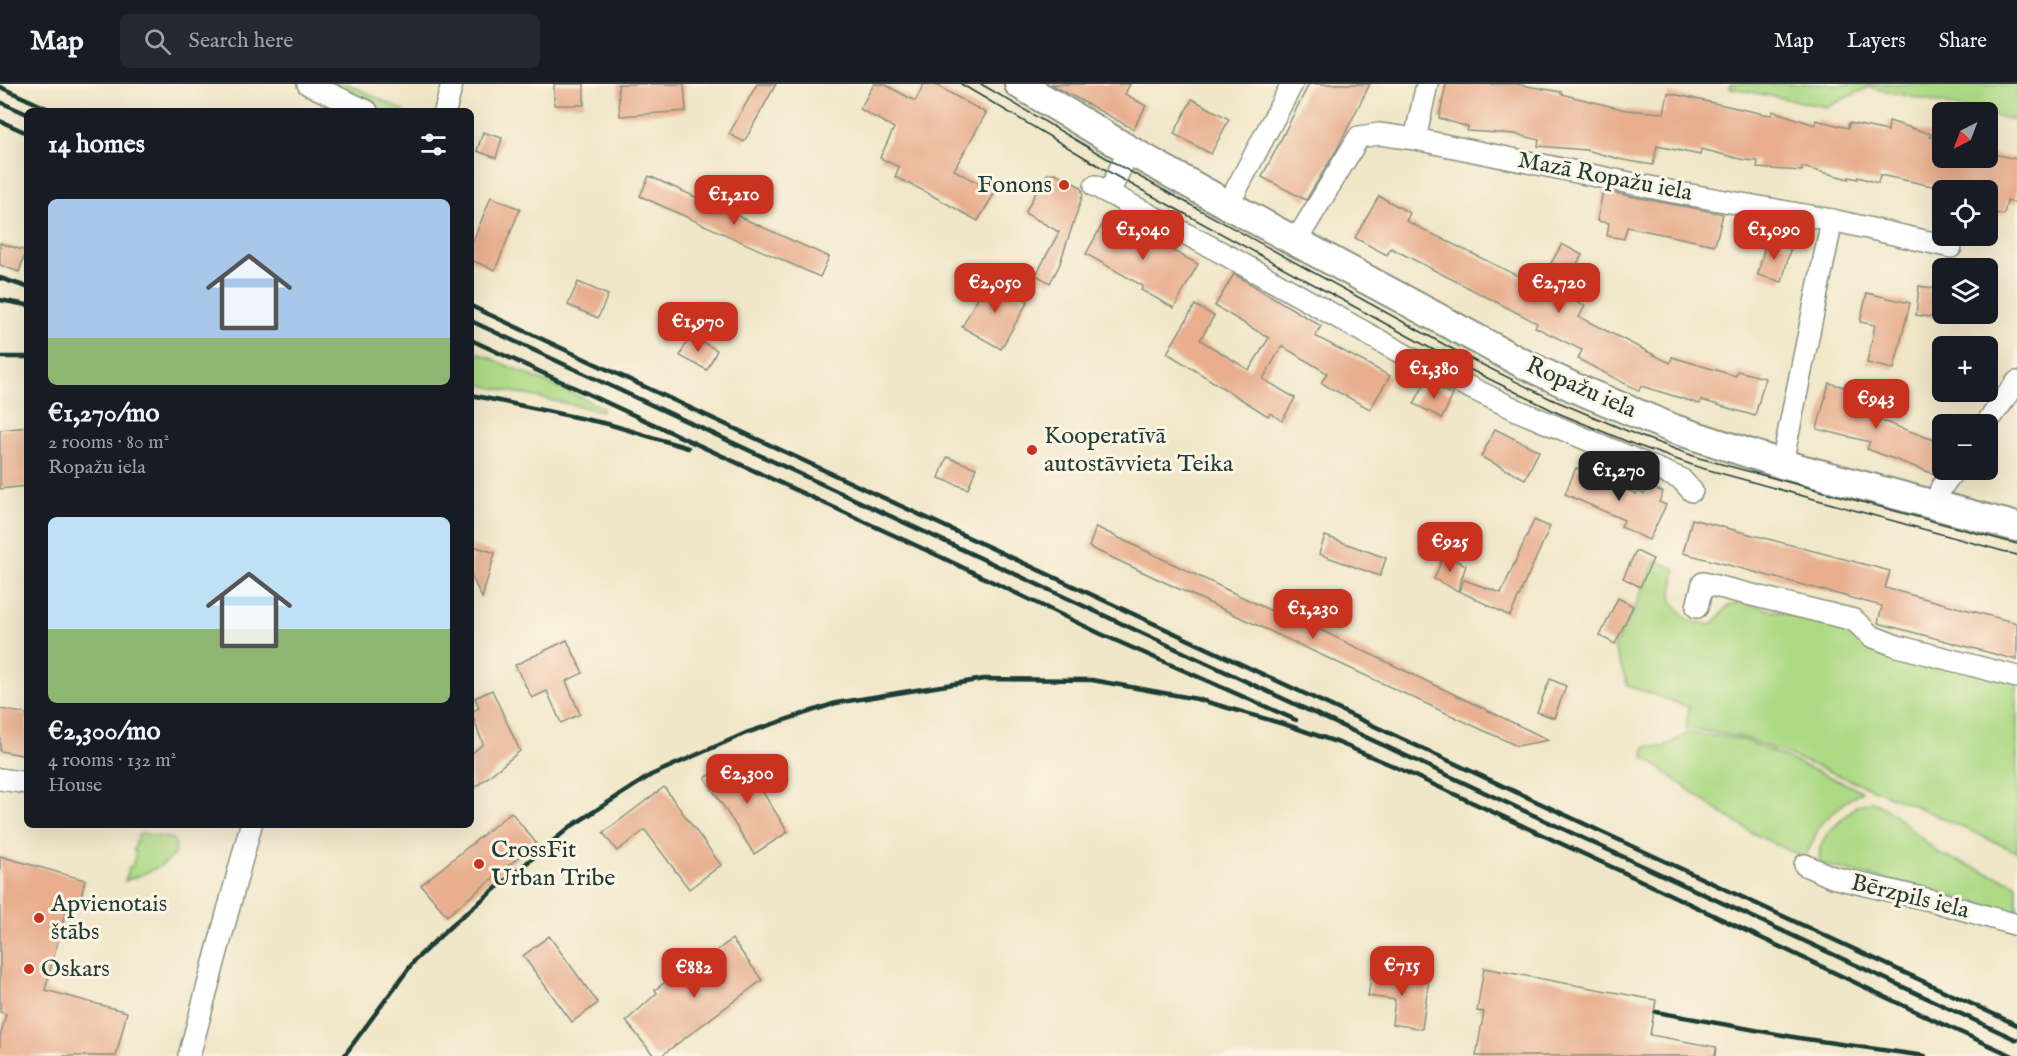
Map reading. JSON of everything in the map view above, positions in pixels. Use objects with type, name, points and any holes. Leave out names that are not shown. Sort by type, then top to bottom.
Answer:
[{"type":"street","points":[[308,84],[361,108]]},
{"type":"street","points":[[446,108],[452,84]]},
{"type":"street","name":"Ropažu iela","points":[[1019,84],[1129,150],[1228,205],[1520,362],[1573,387],[1674,429],[1782,464],[2017,527]]},
{"type":"street","points":[[1228,205],[1292,84]]},
{"type":"street","points":[[1415,139],[1427,84]]},
{"type":"street","name":"Mazā Ropažu iela","points":[[1296,242],[1359,137],[1379,134],[1415,139],[1694,196],[1832,220],[1951,247]]},
{"type":"street","name":"Ropažu iela","points":[[1129,150],[1102,190],[1228,256],[1423,365],[1519,411],[1681,479],[1692,491]]},
{"type":"street","points":[[1782,464],[1832,220]]},
{"type":"street","points":[[1993,414],[2017,382]]},
{"type":"street","points":[[1937,505],[1941,488],[1947,480]]},
{"type":"street","points":[[1697,607],[1703,583],[1854,620],[1871,636],[1897,646],[2017,677]]},
{"type":"street","points":[[0,779],[24,783]]},
{"type":"street","points":[[189,1056],[249,828]]},
{"type":"street","name":"Bērzpils iela","points":[[1805,865],[1832,877],[1930,900],[2017,925]]},
{"type":"green space","points":[[328,84],[348,84],[399,108],[375,108]]},
{"type":"green space","points":[[1731,84],[2017,84],[2017,121],[1998,117],[1998,102],[1934,102],[1869,87],[1827,107],[1730,88]]},
{"type":"green space","points":[[474,351],[603,407],[602,411],[474,384]]},
{"type":"green space","points":[[1655,560],[1676,569],[1671,599],[1687,620],[1712,625],[1728,606],[1742,602],[1852,632],[2017,683],[2017,852],[1913,805],[1743,737],[1686,728],[1689,707],[1628,686],[1614,647],[1634,609]]},
{"type":"green space","points":[[1688,733],[1742,739],[1862,791],[1821,823],[1805,858],[1754,834],[1644,757],[1646,746],[1664,747]]},
{"type":"green space","points":[[1872,801],[1893,813],[1939,854],[2017,884],[2017,914],[1819,864],[1820,847],[1828,833],[1856,806]]},
{"type":"green space","points":[[142,833],[172,839],[176,847],[174,854],[161,866],[125,881],[129,867],[132,867],[136,852],[133,851],[138,836]]},
{"type":"building","points":[[554,84],[584,84],[584,105],[554,105]]},
{"type":"building","points":[[618,84],[684,84],[686,111],[620,116]]},
{"type":"building","points":[[757,84],[776,84],[744,142],[729,134]]},
{"type":"building","points":[[874,84],[884,84],[915,101],[924,84],[934,84],[986,113],[954,170],[995,192],[978,221],[895,177],[899,167],[880,158],[894,128],[860,109]]},
{"type":"building","points":[[1051,84],[1130,84],[1125,94],[1146,106],[1133,129]]},
{"type":"building","points":[[1309,84],[1370,84],[1337,149],[1306,200],[1262,177]]},
{"type":"building","points":[[1446,84],[1515,84],[1561,92],[1561,94],[1626,110],[1664,113],[1668,93],[1764,114],[1772,115],[1773,111],[1815,125],[1816,120],[1848,128],[1849,123],[1888,131],[1889,121],[1931,134],[1932,168],[1998,168],[1998,155],[2017,159],[2017,203],[2007,201],[2004,215],[1998,214],[1998,180],[1932,180],[1932,186],[1880,175],[1878,183],[1858,177],[1858,179],[1849,177],[1849,179],[1802,167],[1802,171],[1757,168],[1758,161],[1744,160],[1701,149],[1700,155],[1657,146],[1653,165],[1586,150],[1538,146],[1539,140],[1515,134],[1467,131],[1468,127],[1439,118]]},
{"type":"building","points":[[1192,99],[1229,119],[1211,154],[1174,134]]},
{"type":"building","points":[[483,132],[502,138],[496,158],[477,151]]},
{"type":"building","points":[[1055,173],[1081,187],[1083,194],[1059,266],[1050,283],[1036,275],[1059,232],[1025,213],[1042,181],[1048,174]]},
{"type":"building","points":[[649,176],[829,257],[820,277],[640,196]]},
{"type":"building","points":[[1603,191],[1723,214],[1715,245],[1627,227],[1624,239],[1607,236],[1609,223],[1597,221]]},
{"type":"building","points":[[1379,196],[1410,213],[1406,221],[1538,286],[1562,244],[1582,255],[1560,294],[1585,306],[1579,317],[1670,363],[1672,357],[1736,376],[1737,371],[1765,378],[1755,416],[1701,400],[1700,404],[1641,386],[1639,391],[1578,359],[1582,350],[1535,327],[1537,323],[1391,248],[1387,255],[1355,238]]},
{"type":"building","points":[[491,197],[520,209],[495,270],[474,261],[474,239]]},
{"type":"building","points":[[1107,216],[1163,248],[1164,246],[1198,264],[1174,308],[1141,290],[1143,286],[1086,254]]},
{"type":"building","points":[[1766,240],[1791,246],[1782,282],[1758,275]]},
{"type":"building","points":[[0,243],[24,250],[19,272],[0,265]]},
{"type":"building","points":[[1234,274],[1321,326],[1315,336],[1390,376],[1370,409],[1321,383],[1327,373],[1282,346],[1263,379],[1295,398],[1282,421],[1270,413],[1268,416],[1167,353],[1195,305],[1214,316],[1200,340],[1249,370],[1269,338],[1215,306]]},
{"type":"building","points":[[988,279],[1028,301],[1001,349],[962,327]]},
{"type":"building","points":[[578,282],[608,295],[598,318],[568,305]]},
{"type":"building","points":[[1919,286],[1932,288],[1932,317],[1916,315]]},
{"type":"building","points":[[1867,293],[1910,303],[1894,369],[1867,363],[1875,325],[1860,322]]},
{"type":"building","points":[[690,336],[717,350],[707,370],[680,356]]},
{"type":"building","points":[[1426,381],[1453,395],[1442,418],[1414,404]]},
{"type":"building","points":[[1829,383],[1868,393],[1863,414],[1932,439],[1932,473],[1867,449],[1870,442],[1817,429]]},
{"type":"building","points":[[24,427],[24,486],[0,489],[0,430]]},
{"type":"building","points":[[1495,429],[1539,451],[1525,479],[1481,457]]},
{"type":"building","points":[[947,457],[976,468],[968,489],[939,478]]},
{"type":"building","points":[[1576,468],[1636,494],[1637,491],[1644,494],[1648,486],[1663,492],[1659,502],[1666,505],[1649,540],[1621,527],[1624,520],[1565,494]]},
{"type":"building","points":[[1692,519],[1890,571],[1885,588],[2017,623],[2017,660],[1878,623],[1882,606],[1683,553]]},
{"type":"building","points":[[1534,520],[1550,527],[1510,616],[1459,591],[1464,580],[1501,593]]},
{"type":"building","points":[[1096,527],[1263,607],[1279,614],[1281,611],[1549,740],[1517,746],[1089,547]]},
{"type":"building","points":[[1325,536],[1386,558],[1380,576],[1319,554]]},
{"type":"building","points":[[474,546],[495,553],[482,598],[474,581]]},
{"type":"building","points":[[1636,551],[1653,559],[1640,587],[1623,578]]},
{"type":"building","points":[[1444,555],[1466,565],[1458,591],[1434,579]]},
{"type":"building","points":[[1618,598],[1633,606],[1615,644],[1600,636]]},
{"type":"building","points":[[567,640],[583,673],[566,681],[580,714],[561,723],[547,691],[532,698],[515,665]]},
{"type":"building","points":[[1550,679],[1566,686],[1554,718],[1537,712]]},
{"type":"building","points":[[492,690],[520,751],[474,789],[474,752],[483,744],[474,720],[474,710],[479,708],[475,698]]},
{"type":"building","points":[[0,709],[24,713],[24,755],[0,751]]},
{"type":"building","points":[[740,756],[788,832],[754,854],[705,778]]},
{"type":"building","points":[[664,787],[721,865],[689,889],[645,830],[617,851],[603,833]]},
{"type":"building","name":"CrossFit Urban Tribe","points":[[511,812],[536,843],[447,916],[421,885]]},
{"type":"building","points":[[0,856],[85,880],[80,901],[69,898],[45,990],[127,1012],[116,1056],[0,1056],[0,1037],[6,1014],[0,1012]]},
{"type":"building","points":[[549,936],[598,1003],[572,1022],[523,956]]},
{"type":"building","points":[[732,939],[762,980],[661,1056],[654,1056],[626,1021],[657,993],[655,990],[668,980],[672,985]]},
{"type":"building","points":[[1484,968],[1656,1000],[1650,1035],[1716,1047],[1715,1056],[1476,1056],[1484,1012],[1477,1011]]},
{"type":"building","points":[[1372,971],[1429,979],[1422,1029],[1392,1024],[1395,1000],[1368,996]]},
{"type":"tram line","points":[[961,84],[1116,176],[1461,365],[1558,413],[1633,444],[1698,467],[2017,555]]},
{"type":"tram line","points":[[981,84],[1120,166],[1467,357],[1551,399],[1699,458],[2017,544]]},
{"type":"railway","points":[[0,87],[46,108]]},
{"type":"railway","points":[[0,102],[24,113]]},
{"type":"railway","points":[[0,121],[24,132]]},
{"type":"railway","points":[[0,278],[24,286]]},
{"type":"railway","points":[[0,300],[24,304]]},
{"type":"railway","points":[[474,307],[2017,1025]]},
{"type":"railway","points":[[474,322],[2017,1040]]},
{"type":"railway","points":[[474,341],[941,557],[1101,634],[1296,720]]},
{"type":"railway","points":[[0,357],[24,357]]},
{"type":"railway","points":[[474,396],[608,424],[688,448]]},
{"type":"railway","points":[[344,1056],[415,960],[453,924],[570,827],[651,775],[746,733],[836,703],[984,679],[1092,680],[1197,699],[1287,725],[1339,743],[1627,874],[2013,1056]]},
{"type":"railway","points":[[1656,1012],[1799,1038],[1925,1056]]},
{"type":"place","name":"Fonons","points":[[1064,185]]},
{"type":"place","name":"Kooperatīvā autostāvvieta Teika","points":[[1032,450]]},
{"type":"place","name":"CrossFit Urban Tribe","points":[[479,864]]},
{"type":"place","name":"Apvienotais štābs","points":[[39,918]]},
{"type":"place","name":"Oskars","points":[[29,969]]}]
